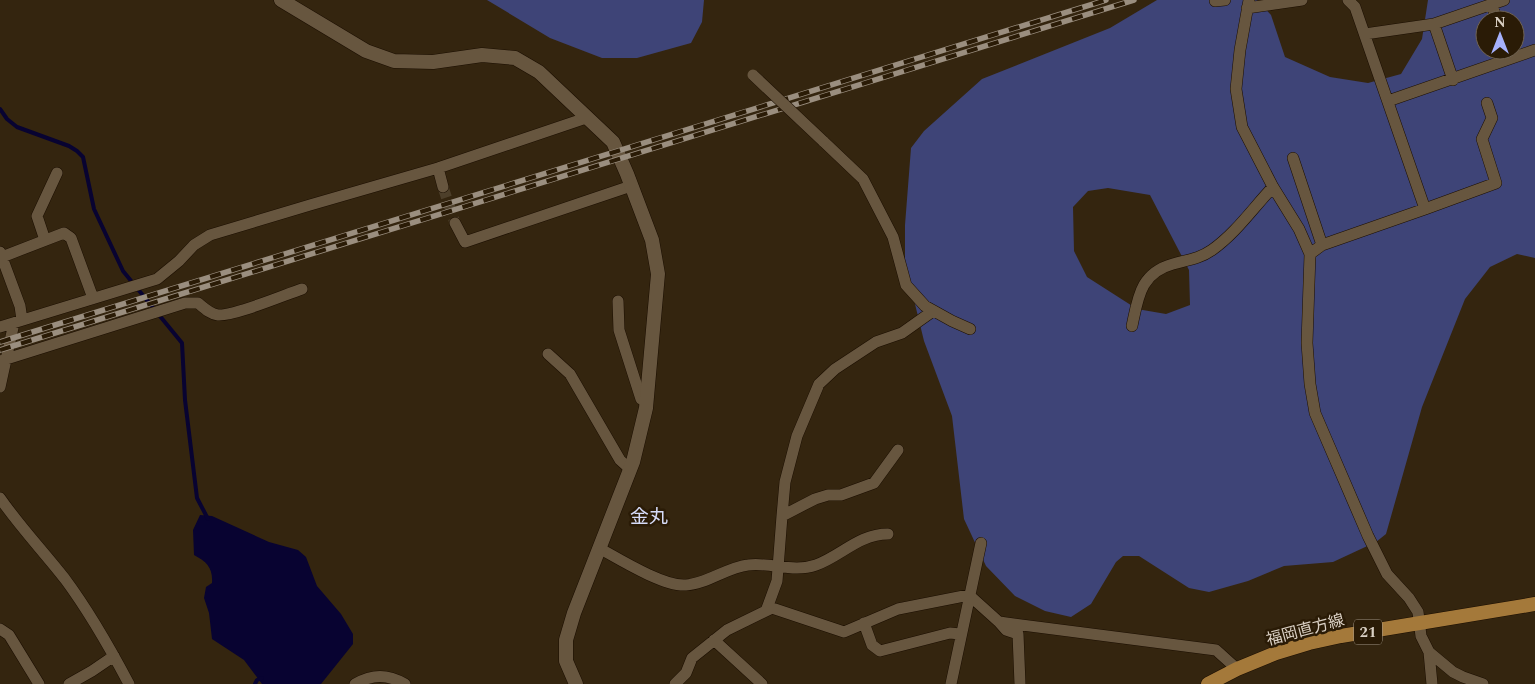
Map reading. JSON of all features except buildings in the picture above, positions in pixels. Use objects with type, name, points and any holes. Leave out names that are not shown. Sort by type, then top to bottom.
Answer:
[{"type":"main road","name":"福岡直方線","points":[[1208,684],[1237,669],[1309,643],[1535,604]]},
{"type":"street","points":[[281,0],[366,51],[394,61],[433,62],[482,54],[515,58],[539,72],[613,142],[652,240],[658,274],[647,401],[640,437],[630,469],[574,613],[566,640],[566,661],[576,684]]},
{"type":"street","points":[[1302,0],[1248,4],[1236,89],[1242,127],[1273,188],[1299,229],[1310,254],[1307,343],[1310,384],[1315,413],[1386,574],[1409,598],[1418,612],[1421,636],[1429,652],[1432,684]]},
{"type":"street","points":[[1348,0],[1355,7],[1365,34],[1425,209]]},
{"type":"street","points":[[1365,34],[1434,24],[1504,0]]},
{"type":"street","points":[[1492,4],[1494,10]]},
{"type":"street","points":[[1434,24],[1453,80]]},
{"type":"street","points":[[1388,101],[1453,80],[1495,60]]},
{"type":"street","points":[[753,75],[863,179],[893,237],[906,285],[925,306],[970,329]]},
{"type":"street","points":[[1310,254],[1322,245],[1496,183],[1482,139],[1492,118],[1487,103]]},
{"type":"street","points":[[0,327],[157,279],[179,261],[194,245],[210,235],[310,204],[438,168],[586,118]]},
{"type":"street","points":[[1293,158],[1322,245]]},
{"type":"street","points":[[438,168],[444,187]]},
{"type":"street","points":[[45,240],[37,216],[57,173]]},
{"type":"street","points":[[455,223],[465,242],[631,186]]},
{"type":"street","points":[[1132,326],[1143,284],[1156,270],[1206,255],[1230,235],[1273,188]]},
{"type":"street","points":[[0,386],[3,360],[18,321],[20,306],[5,281],[1,254],[64,233],[71,238],[93,298]]},
{"type":"street","points":[[3,360],[185,303],[198,303],[207,311],[218,314],[235,312],[302,289]]},
{"type":"street","points":[[618,301],[619,330],[641,399],[647,401]]},
{"type":"street","points":[[766,611],[777,581],[785,482],[797,436],[818,384],[835,369],[876,342],[902,332],[933,311]]},
{"type":"street","points":[[548,354],[570,374],[620,460],[630,469]]},
{"type":"street","points":[[782,516],[815,499],[828,495],[841,495],[874,483],[898,450]]},
{"type":"street","points":[[0,498],[16,521],[65,580],[130,684]]},
{"type":"street","points":[[599,548],[670,583],[686,585],[746,565],[768,564],[796,569],[816,565],[853,544],[879,534],[888,534]]},
{"type":"street","points":[[951,684],[980,543]]},
{"type":"street","points":[[969,595],[1006,630],[1018,634],[1020,684]]},
{"type":"street","points":[[675,684],[686,673],[692,658],[714,640],[727,630],[772,608],[844,632],[898,609],[969,595]]},
{"type":"street","points":[[999,622],[1216,650],[1237,669]]},
{"type":"street","points":[[864,623],[872,645],[880,652],[950,634],[960,634]]},
{"type":"street","points":[[0,629],[9,635],[39,684]]},
{"type":"street","points":[[714,640],[762,684]]},
{"type":"street","points":[[1429,652],[1453,672],[1483,684]]},
{"type":"street","points":[[69,684],[114,656]]},
{"type":"street","points":[[355,684],[366,678],[379,675],[399,680],[405,684]]},
{"type":"shaded area","points":[[487,0],[704,0],[702,22],[691,43],[637,58],[602,58],[550,38]]},
{"type":"shaded area","points":[[1157,0],[1257,0],[1271,15],[1285,57],[1330,77],[1368,83],[1401,74],[1422,39],[1428,0],[1535,0],[1535,258],[1517,254],[1490,267],[1465,299],[1422,407],[1386,534],[1376,542],[1333,562],[1284,566],[1248,581],[1209,592],[1189,588],[1139,556],[1123,556],[1116,562],[1091,604],[1071,617],[1045,611],[1015,596],[986,566],[964,519],[952,416],[924,341],[905,263],[905,225],[911,148],[924,131],[982,79],[1110,28]],"holes":[[[1108,188],[1150,195],[1189,270],[1190,305],[1166,314],[1137,309],[1087,277],[1074,251],[1073,207],[1088,191]]]},
{"type":"shaded area","points":[[200,515],[212,516],[269,542],[298,550],[306,557],[317,586],[341,614],[353,634],[353,644],[321,684],[262,684],[244,660],[212,639],[209,613],[204,598],[206,587],[212,583],[211,573],[206,563],[194,555],[193,530]]},
{"type":"waterway","points":[[0,109],[7,119],[17,127],[69,146],[83,157],[94,209],[123,271],[182,343],[185,400],[197,498],[208,519]]},
{"type":"waterway","points":[[255,684],[257,680],[262,678]]},
{"type":"tunnel","points":[[443,187],[455,223]]},
{"type":"railway","points":[[0,342],[1106,0]]},
{"type":"railway","points":[[0,350],[1134,0]]},
{"type":"district","name":"金丸","points":[[649,516]]}]
